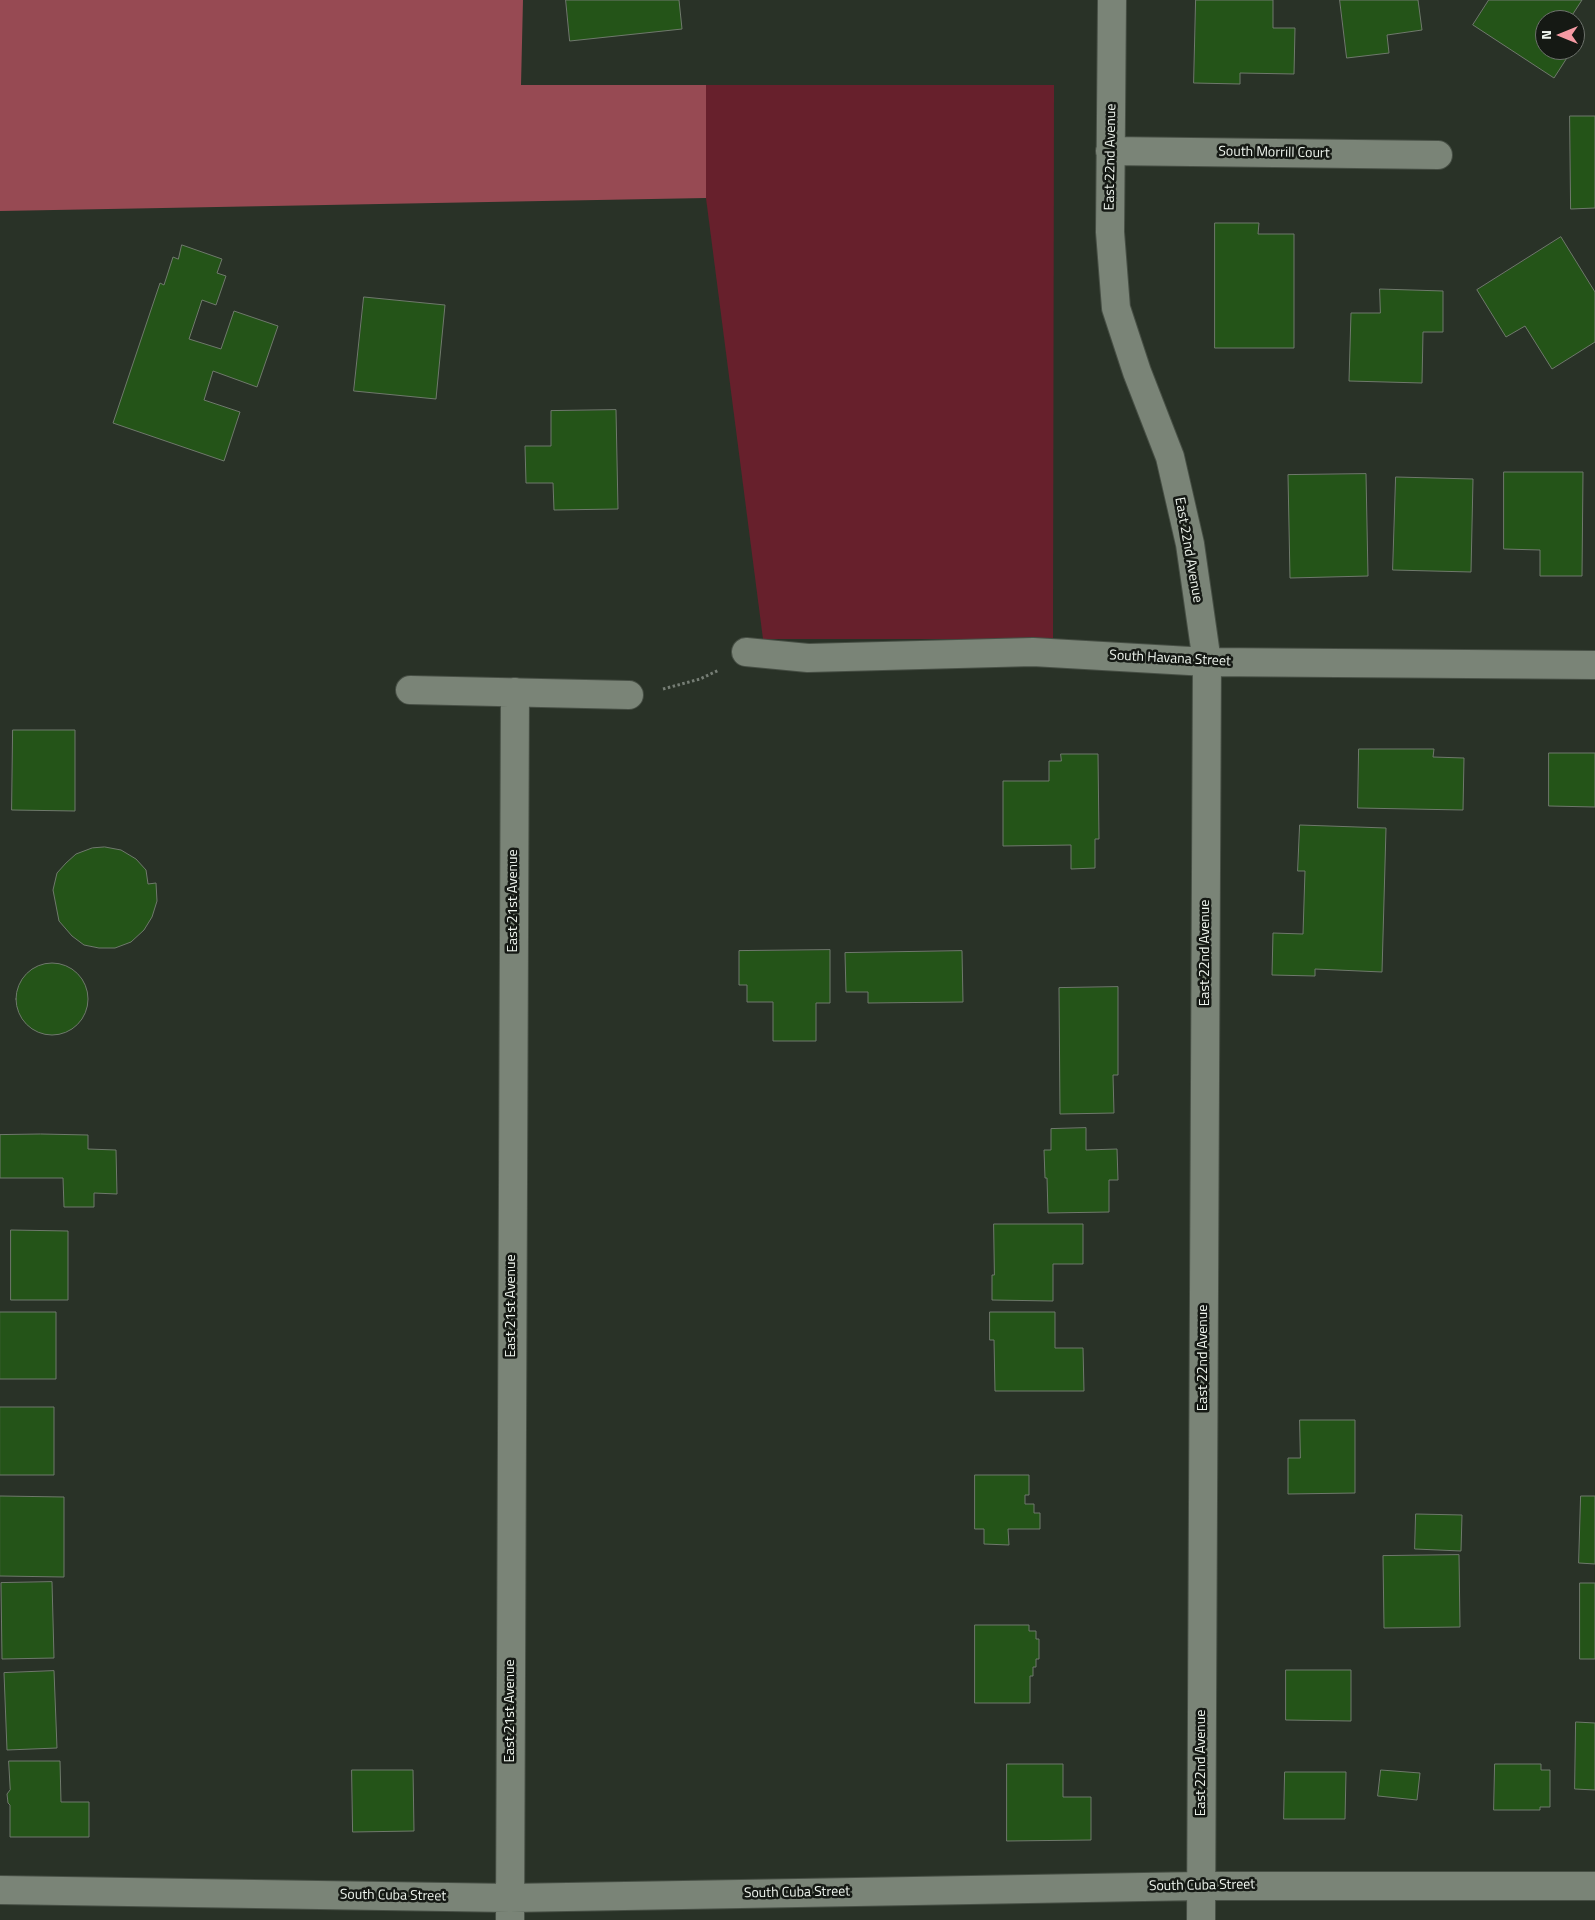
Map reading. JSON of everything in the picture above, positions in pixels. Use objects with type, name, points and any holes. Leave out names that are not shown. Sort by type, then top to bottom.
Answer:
[{"type":"street","name":"East 22nd Avenue","points":[[1112,0],[1110,232],[1116,308],[1137,372],[1170,457],[1190,544],[1207,662],[1201,1920]]},
{"type":"street","name":"South Morrill Court","points":[[1110,151],[1438,155]]},
{"type":"street","name":"South Havana Street","points":[[746,652],[808,658],[1033,652],[1207,662],[1595,665]]},
{"type":"street","points":[[410,690],[629,695]]},
{"type":"street","name":"East 21st Avenue","points":[[510,1909],[514,692]]},
{"type":"street","name":"South Cuba Street","points":[[0,1890],[510,1909],[1201,1886],[1595,1886]]},
{"type":"path","points":[[629,695],[662,690],[700,679],[723,669],[746,652]]},
{"type":"shaded area","points":[[0,0],[523,0],[521,85],[706,85],[706,198],[0,211]]},
{"type":"shaded area","points":[[706,85],[1054,85],[1053,639],[763,639],[706,198]]},
{"type":"building","points":[[566,0],[679,0],[682,29],[570,41]]},
{"type":"building","points":[[1196,0],[1273,0],[1273,28],[1295,28],[1294,74],[1240,73],[1240,84],[1194,83]]},
{"type":"building","points":[[1340,0],[1418,0],[1422,30],[1387,35],[1389,53],[1347,58]]},
{"type":"building","points":[[1489,0],[1582,0],[1576,10],[1535,10],[1535,60],[1566,60],[1554,78],[1473,25]]},
{"type":"building","points":[[1570,116],[1595,116],[1595,208],[1571,209]]},
{"type":"building","points":[[1215,223],[1259,223],[1258,234],[1294,234],[1294,348],[1215,348]]},
{"type":"building","points":[[1561,237],[1595,292],[1595,342],[1552,369],[1525,326],[1506,337],[1477,290]]},
{"type":"building","points":[[182,245],[222,259],[217,273],[226,276],[216,305],[202,300],[189,339],[221,349],[234,311],[278,326],[257,387],[213,371],[204,400],[240,412],[224,461],[113,423],[160,283],[164,285],[173,257],[178,259]]},
{"type":"building","points":[[1380,289],[1443,291],[1443,332],[1423,332],[1422,383],[1349,381],[1351,313],[1380,313]]},
{"type":"building","points":[[364,297],[445,305],[436,399],[354,391]]},
{"type":"building","points":[[616,410],[618,509],[554,510],[553,483],[526,483],[525,446],[551,446],[551,411]]},
{"type":"building","points":[[1504,472],[1583,472],[1582,576],[1540,576],[1540,550],[1504,549]]},
{"type":"building","points":[[1366,474],[1368,576],[1290,578],[1288,475]]},
{"type":"building","points":[[1396,477],[1473,479],[1471,572],[1393,570]]},
{"type":"building","points":[[13,730],[75,730],[75,811],[12,810]]},
{"type":"building","points":[[1359,749],[1434,749],[1433,757],[1464,758],[1463,810],[1358,808]]},
{"type":"building","points":[[1549,753],[1595,753],[1595,807],[1549,806]]},
{"type":"building","points":[[1061,754],[1098,754],[1099,839],[1095,839],[1095,868],[1071,869],[1071,845],[1003,846],[1003,781],[1049,781],[1049,761],[1061,761]]},
{"type":"building","points":[[1300,825],[1386,828],[1382,972],[1315,969],[1315,976],[1272,975],[1273,933],[1303,934],[1305,871],[1298,871]]},
{"type":"building","points":[[105,847],[121,850],[136,859],[146,870],[148,884],[156,883],[157,901],[152,917],[144,930],[131,942],[115,948],[99,948],[84,945],[72,936],[59,921],[53,890],[57,873],[76,854],[92,848]]},
{"type":"building","points":[[830,950],[830,1003],[816,1003],[816,1041],[773,1041],[773,1002],[747,1002],[747,985],[739,985],[739,951]]},
{"type":"building","points":[[962,951],[963,1002],[868,1003],[868,992],[846,992],[845,953]]},
{"type":"building","points":[[52,963],[72,969],[82,979],[88,999],[82,1019],[72,1029],[52,1035],[32,1029],[22,1019],[16,999],[22,979],[32,969]]},
{"type":"building","points":[[1118,987],[1118,1075],[1113,1075],[1114,1113],[1060,1114],[1059,988]]},
{"type":"building","points":[[1086,1128],[1086,1150],[1117,1149],[1118,1180],[1109,1180],[1109,1212],[1048,1213],[1044,1150],[1051,1150],[1051,1129]]},
{"type":"building","points":[[0,1135],[88,1135],[88,1149],[116,1150],[117,1194],[94,1193],[94,1207],[64,1207],[63,1178],[0,1178]]},
{"type":"building","points":[[994,1224],[1083,1224],[1083,1264],[1053,1264],[1053,1301],[992,1300]]},
{"type":"building","points":[[11,1230],[68,1231],[68,1300],[11,1300]]},
{"type":"building","points":[[0,1312],[56,1312],[56,1379],[0,1379]]},
{"type":"building","points":[[990,1312],[1055,1312],[1055,1348],[1083,1348],[1084,1391],[995,1391],[994,1340],[990,1340]]},
{"type":"building","points":[[0,1407],[54,1407],[54,1475],[0,1475]]},
{"type":"building","points":[[1300,1420],[1355,1420],[1355,1493],[1288,1494],[1288,1458],[1300,1458]]},
{"type":"building","points":[[975,1475],[1029,1475],[1029,1495],[1025,1495],[1025,1504],[1034,1504],[1034,1513],[1040,1513],[1040,1529],[1008,1529],[1009,1545],[984,1544],[984,1529],[975,1529]]},
{"type":"building","points":[[0,1496],[64,1497],[64,1577],[0,1576]]},
{"type":"building","points":[[1581,1496],[1595,1496],[1595,1564],[1579,1563]]},
{"type":"building","points":[[1416,1514],[1462,1515],[1461,1551],[1415,1549]]},
{"type":"building","points":[[1459,1555],[1460,1627],[1384,1628],[1383,1556]]},
{"type":"building","points":[[52,1582],[54,1658],[2,1659],[1,1583]]},
{"type":"building","points":[[1580,1583],[1595,1583],[1595,1659],[1580,1659]]},
{"type":"building","points":[[975,1625],[1029,1625],[1029,1631],[1036,1631],[1036,1639],[1039,1639],[1039,1659],[1036,1659],[1036,1667],[1033,1667],[1033,1676],[1030,1676],[1030,1703],[975,1703]]},
{"type":"building","points":[[1286,1670],[1351,1670],[1351,1721],[1286,1720]]},
{"type":"building","points":[[54,1671],[57,1748],[7,1750],[4,1673]]},
{"type":"building","points":[[1576,1722],[1595,1723],[1595,1790],[1575,1789]]},
{"type":"building","points":[[9,1761],[60,1761],[61,1802],[89,1802],[89,1837],[10,1837],[10,1805],[7,1794],[10,1790]]},
{"type":"building","points":[[1007,1764],[1063,1764],[1063,1797],[1091,1797],[1091,1840],[1007,1841]]},
{"type":"building","points":[[1495,1764],[1541,1764],[1541,1770],[1550,1770],[1550,1807],[1540,1807],[1540,1810],[1494,1810]]},
{"type":"building","points":[[352,1770],[413,1770],[414,1831],[353,1832]]},
{"type":"building","points":[[1381,1770],[1420,1773],[1417,1800],[1378,1796]]},
{"type":"building","points":[[1285,1772],[1346,1772],[1345,1819],[1284,1819]]}]
